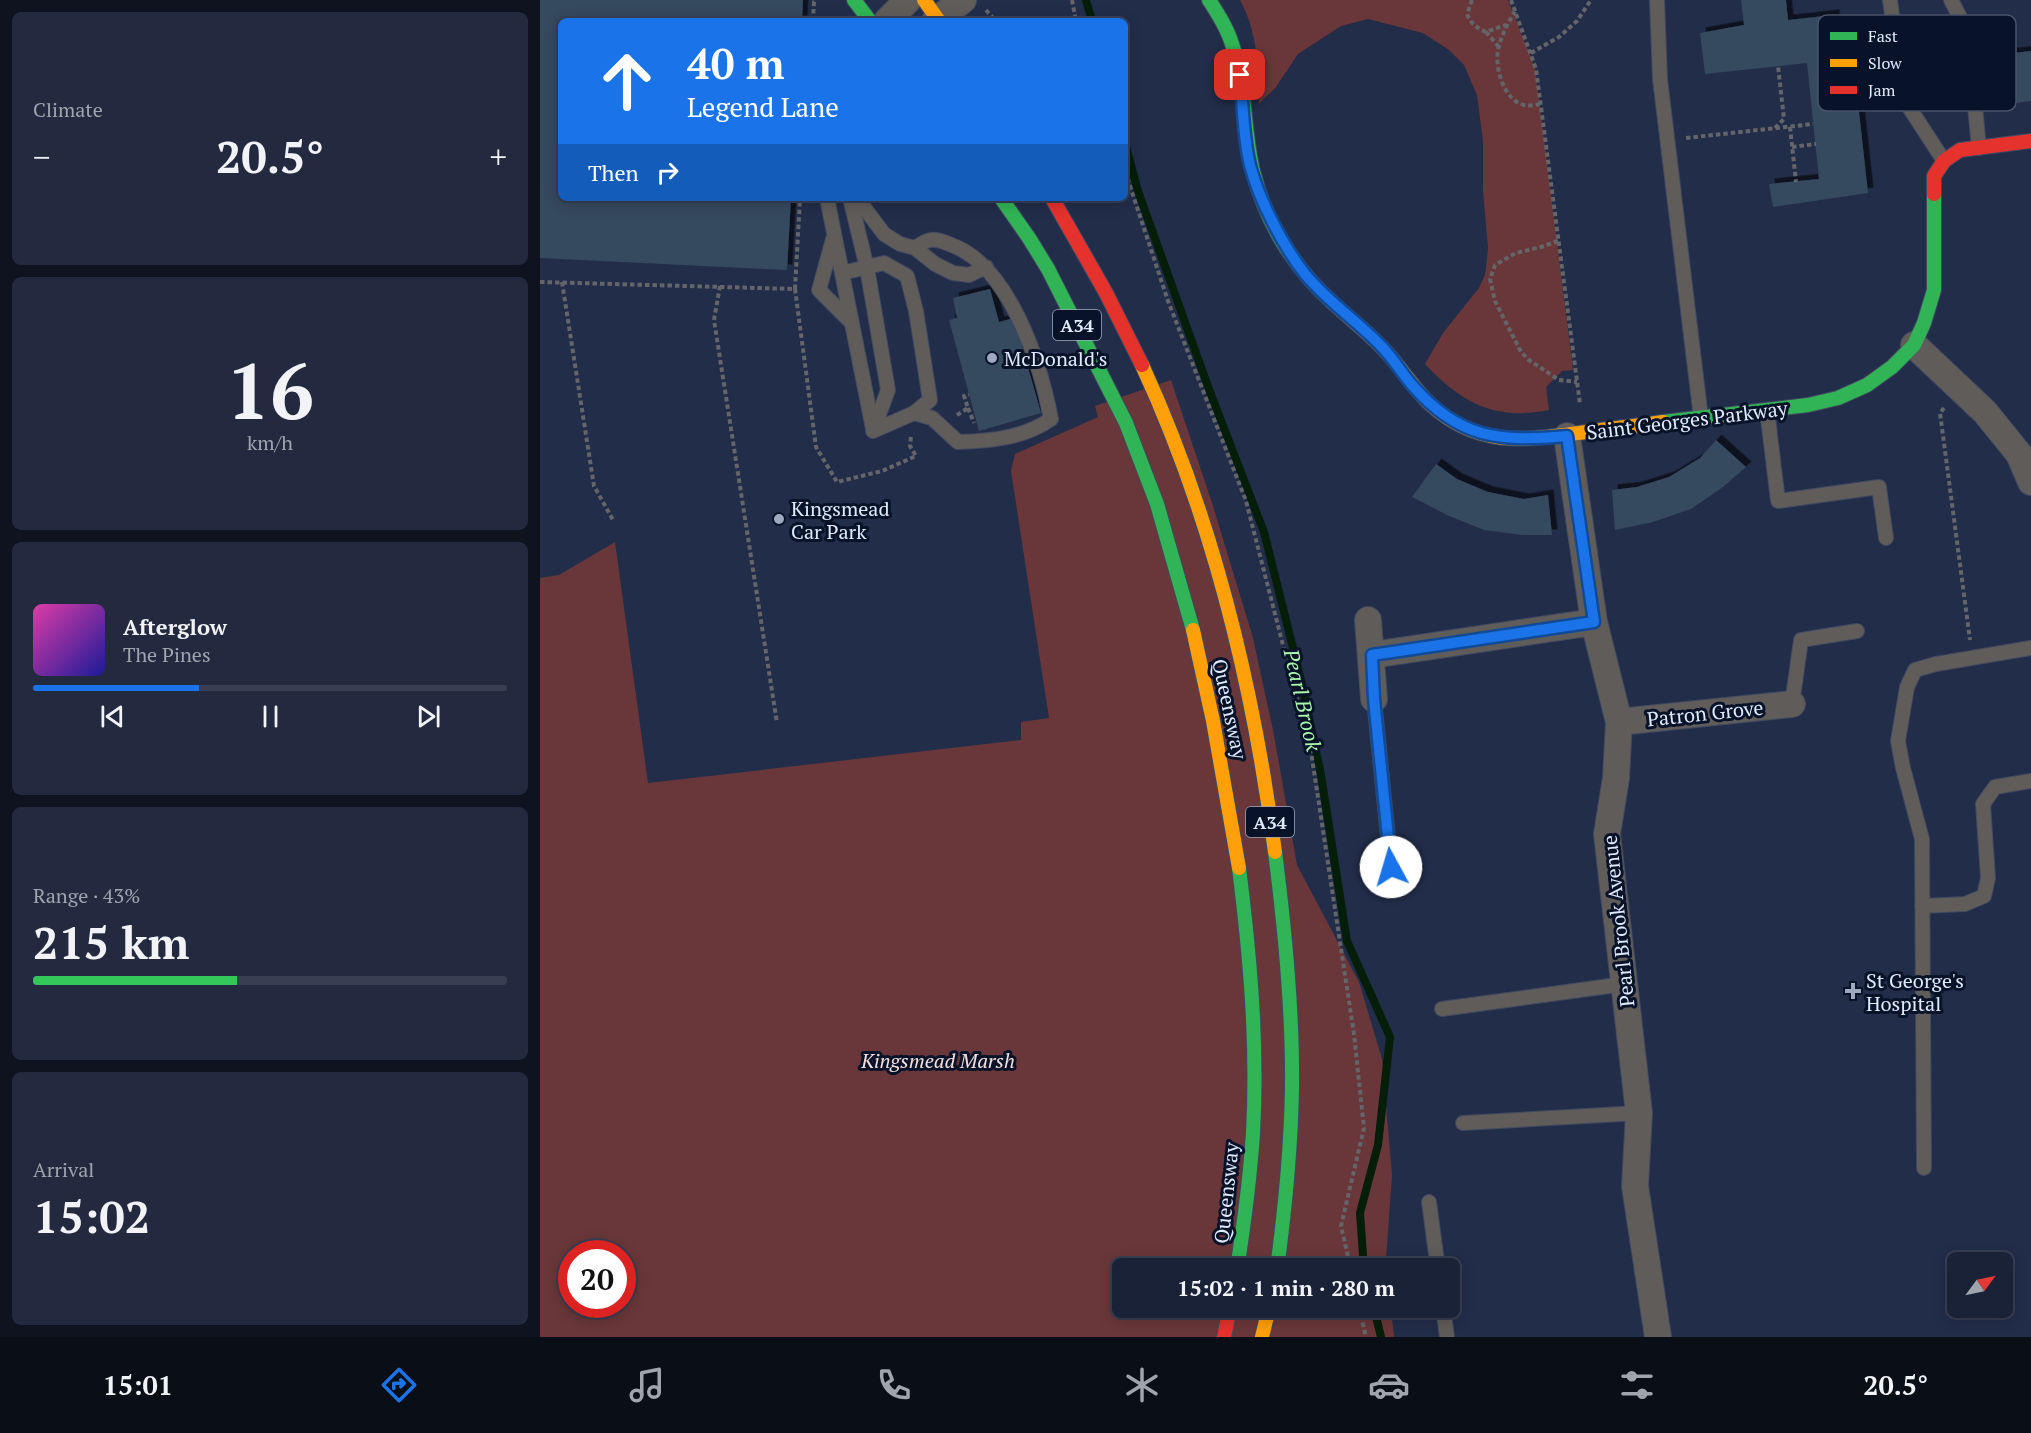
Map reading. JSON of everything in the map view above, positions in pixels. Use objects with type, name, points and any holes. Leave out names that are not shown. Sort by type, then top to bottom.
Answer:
[{"type":"main road","name":"Saint Georges Parkway","points":[[1209,0],[1232,40],[1240,75],[1250,164],[1260,195],[1278,231],[1305,274],[1390,356],[1432,407],[1449,420],[1493,437],[1527,438],[1575,434],[1808,405],[1838,398],[1867,385],[1892,367],[1914,345],[1924,323],[1934,290],[1934,176],[1944,161]]},
{"type":"main road","points":[[848,4],[866,18]]},
{"type":"main road","points":[[1944,161],[1960,150],[2031,141]]},
{"type":"main road","name":"Queensway","points":[[1002,201],[1033,244],[1119,407],[1152,494],[1179,577],[1197,646],[1240,870],[1249,947],[1255,1041],[1252,1150],[1239,1258]]},
{"type":"main road","name":"Queensway","points":[[1054,201],[1120,319],[1153,389],[1178,453],[1230,613],[1253,719],[1276,855],[1287,947],[1292,1037],[1291,1127],[1286,1210],[1279,1258]]},
{"type":"main road","points":[[1224,1337],[1228,1318]]},
{"type":"main road","points":[[1262,1337],[1267,1318]]},
{"type":"street","points":[[890,18],[908,0]]},
{"type":"street","points":[[934,15],[963,0]]},
{"type":"street","points":[[1914,345],[1985,412],[2019,454],[2031,482]]},
{"type":"street","name":"Pearl Brook Avenue","points":[[1575,434],[1594,622],[1619,722],[1617,778],[1607,834],[1639,1113],[1635,1186],[1658,1337]]},
{"type":"street","points":[[1368,620],[1374,699]]},
{"type":"street","points":[[1372,655],[1594,622]]},
{"type":"street","name":"Patron Grove","points":[[1619,722],[1792,704]]},
{"type":"lane","points":[[1657,0],[1660,79],[1701,418]]},
{"type":"lane","points":[[1890,0],[1892,15]]},
{"type":"lane","points":[[1951,0],[1959,15]]},
{"type":"lane","points":[[1911,111],[1944,161]]},
{"type":"lane","points":[[1975,111],[1979,148]]},
{"type":"lane","points":[[828,201],[873,432]]},
{"type":"lane","points":[[851,201],[867,268],[888,390],[873,432]]},
{"type":"lane","points":[[859,201],[884,234],[900,244],[915,248],[935,264],[953,273],[969,274],[986,267]]},
{"type":"lane","points":[[834,235],[819,290],[852,323]]},
{"type":"lane","points":[[914,413],[932,418],[958,442],[982,442],[1025,434],[1051,419],[1037,367],[1019,316],[986,267],[975,256],[940,240],[930,240],[915,248]]},
{"type":"lane","points":[[842,273],[884,264],[907,276],[916,311],[930,400],[914,413],[873,432]]},
{"type":"lane","points":[[1767,410],[1778,501],[1879,487],[1886,538]]},
{"type":"lane","points":[[1792,704],[1801,640],[1857,632]]},
{"type":"lane","points":[[1924,1168],[1922,839],[1898,741],[1907,687],[1915,670],[1972,657],[2031,648]]},
{"type":"lane","points":[[1374,699],[1391,867]]},
{"type":"lane","points":[[1922,906],[1965,904],[1984,896],[1989,879],[1983,804],[1995,787],[2031,781]]},
{"type":"lane","points":[[1442,1008],[1624,984]]},
{"type":"lane","points":[[1463,1123],[1639,1113]]},
{"type":"lane","points":[[1430,1202],[1437,1258]]},
{"type":"lane","points":[[1444,1318],[1447,1337]]},
{"type":"path","points":[[813,18],[814,2],[818,0]]},
{"type":"path","points":[[1072,0],[1075,18]]},
{"type":"path","points":[[1472,0],[1467,14],[1470,21],[1486,33],[1498,47]]},
{"type":"path","points":[[1511,0],[1536,69],[1577,382],[1575,434]]},
{"type":"path","points":[[1530,53],[1559,37],[1577,21],[1591,0]]},
{"type":"path","points":[[1515,11],[1498,47],[1497,63],[1503,84],[1520,104],[1527,106],[1540,104]]},
{"type":"path","points":[[1486,33],[1507,25]]},
{"type":"path","points":[[1774,129],[1784,119],[1778,66]]},
{"type":"path","points":[[1668,141],[1813,124]]},
{"type":"path","points":[[1790,127],[1796,182]]},
{"type":"path","points":[[1792,147],[1815,144]]},
{"type":"path","points":[[800,201],[795,289],[816,447],[837,482],[882,471],[915,456],[910,446],[910,437],[913,431],[920,429],[914,413]]},
{"type":"path","points":[[1558,241],[1541,248],[1516,253],[1496,265],[1490,279],[1496,301],[1521,352],[1559,380],[1577,382]]},
{"type":"path","points":[[540,282],[795,289]]},
{"type":"path","points":[[562,282],[594,486],[613,520]]},
{"type":"path","points":[[720,286],[714,320],[777,723]]},
{"type":"path","points":[[1960,389],[1940,413],[1972,657]]},
{"type":"path","points":[[1361,1318],[1366,1337]]},
{"type":"green space","points":[[1240,0],[1508,0],[1535,68],[1573,370],[1562,371],[1546,387],[1549,410],[1512,413],[1480,406],[1452,389],[1425,364],[1443,333],[1479,288],[1485,275],[1488,249],[1483,190],[1483,141],[1477,95],[1464,65],[1449,50],[1423,33],[1368,19],[1341,26],[1298,54],[1276,87],[1259,104],[1254,38]]},
{"type":"green space","name":"Kingsmead Marsh","points":[[1171,380],[1213,506],[1253,638],[1273,730],[1297,865],[1359,982],[1382,1059],[1392,1175],[1386,1258],[1112,1258],[1112,1318],[1392,1318],[1394,1337],[540,1337],[540,578],[559,575],[615,542],[648,783],[1021,740],[1021,722],[1049,718],[1011,471],[1015,454],[1098,417],[1095,406]]},
{"type":"building","points":[[540,0],[803,0],[802,18],[558,18],[558,201],[791,201],[787,270],[540,258]]},
{"type":"building","points":[[1741,0],[1786,0],[1788,20],[1818,17],[1818,111],[1859,111],[1868,193],[1773,207],[1769,184],[1819,179],[1807,63],[1705,74],[1700,33],[1744,25]]},
{"type":"building","points":[[2031,51],[2031,101],[2016,103],[2016,53]]},
{"type":"building","name":"McDonald's","points":[[990,289],[999,322],[1014,318],[1041,413],[979,431],[949,320],[957,318],[953,298]]},
{"type":"building","points":[[1716,440],[1746,467],[1723,487],[1691,509],[1653,522],[1615,530],[1612,490],[1637,487],[1669,477],[1700,458]]},
{"type":"building","points":[[1436,464],[1457,479],[1488,492],[1524,499],[1548,495],[1552,535],[1522,535],[1484,530],[1412,497]]},
{"type":"waterway","name":"Pearl Brook","points":[[1086,0],[1091,18]]},
{"type":"waterway","name":"Pearl Brook","points":[[1128,154],[1138,191],[1210,392],[1264,532],[1301,680],[1321,775],[1347,941],[1390,1037],[1378,1145],[1360,1213],[1363,1258]]},
{"type":"waterway","name":"Pearl Brook","points":[[1376,1318],[1381,1337]]},
{"type":"traffic: fast","points":[[854,0],[868,18]]},
{"type":"traffic: fast","points":[[1209,0],[1228,32],[1237,60],[1253,171],[1265,208],[1293,259],[1332,302]]},
{"type":"traffic: fast","points":[[1663,422],[1808,405],[1838,398],[1867,385],[1892,367],[1914,345],[1924,323],[1934,290],[1934,194]]},
{"type":"traffic: fast","points":[[1003,201],[1048,269],[1126,423],[1157,504],[1193,630]]},
{"type":"traffic: fast","points":[[1275,852],[1288,970],[1292,1058],[1289,1156],[1278,1258]]},
{"type":"traffic: fast","points":[[1239,868],[1250,967],[1254,1033],[1254,1100],[1252,1150],[1239,1258]]},
{"type":"traffic: slow","points":[[924,0],[937,18]]},
{"type":"traffic: slow","points":[[1332,302],[1369,334],[1430,404],[1448,418],[1485,435],[1523,439],[1663,422]]},
{"type":"traffic: slow","points":[[1142,365],[1190,482],[1227,603],[1255,727],[1275,852]]},
{"type":"traffic: slow","points":[[1193,630],[1213,721],[1239,868]]},
{"type":"traffic: slow","points":[[1262,1337],[1267,1318]]},
{"type":"traffic: jam","points":[[1934,194],[1934,176],[1944,161],[1960,150],[2031,141]]},
{"type":"traffic: jam","points":[[1054,201],[1106,293],[1142,365]]},
{"type":"traffic: jam","points":[[1224,1337],[1228,1318]]},
{"type":"place","name":"McDonald's","points":[[992,358]]},
{"type":"place","name":"Kingsmead Car Park","points":[[779,519]]},
{"type":"place","name":"St George's Hospital","points":[[1853,991]]},
{"type":"route","points":[[1240,75],[1250,164],[1260,195],[1305,274],[1331,301],[1365,330],[1432,407],[1449,420],[1493,437],[1567,436],[1594,622],[1372,655],[1374,699],[1391,867]]}]
